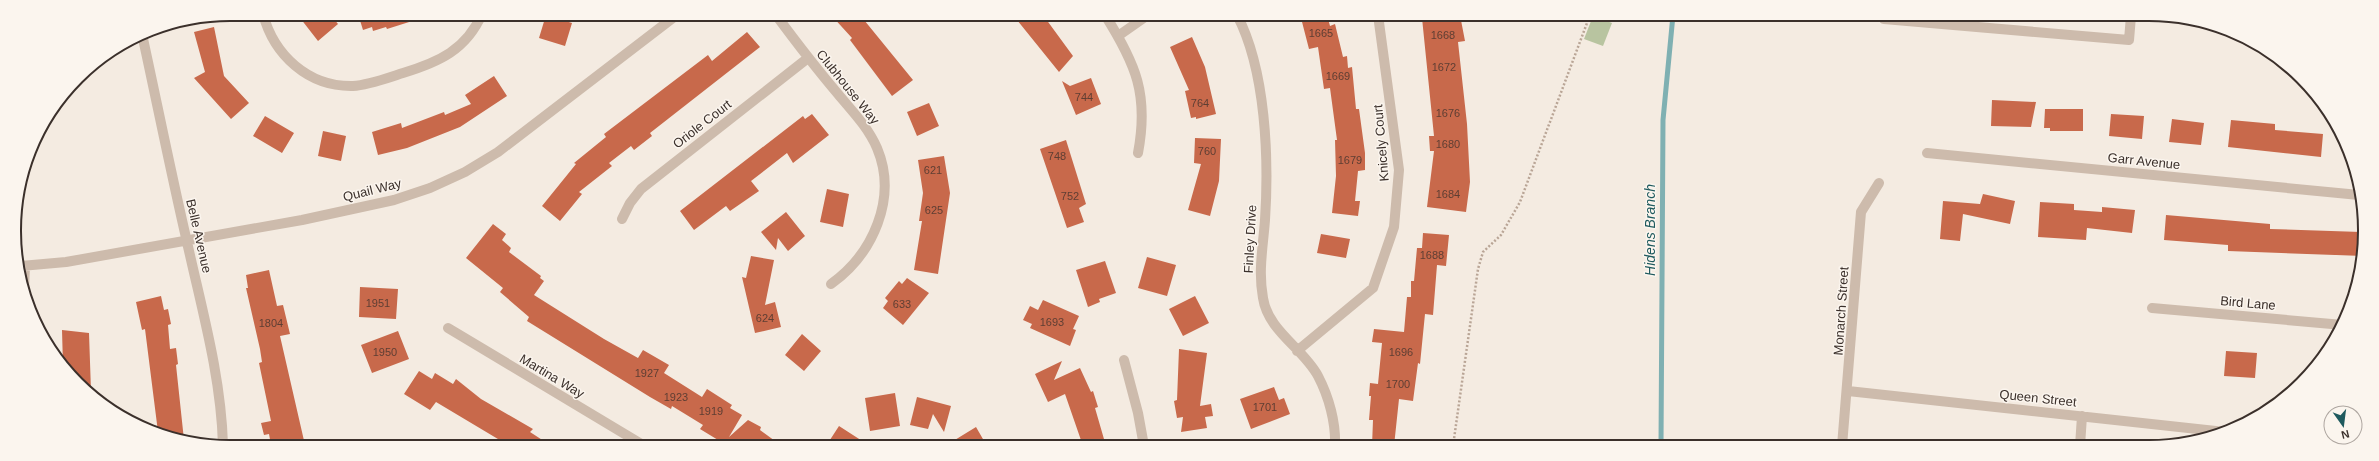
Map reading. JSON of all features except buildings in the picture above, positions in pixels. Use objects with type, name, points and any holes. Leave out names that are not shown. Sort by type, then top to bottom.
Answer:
[{"type":"street","points":[[266,21],[274,42],[285,57],[303,72],[334,84],[353,86],[386,79],[419,68],[456,51],[476,28],[479,21]]},
{"type":"street","name":"Quail Way","points":[[24,266],[66,262],[302,220],[394,200],[430,188],[465,172],[498,152],[669,21]]},
{"type":"street","name":"Clubhouse Way","points":[[781,21],[808,58],[867,130],[877,148],[883,174],[883,207],[877,226],[867,246],[854,264],[831,284]]},
{"type":"street","points":[[1109,21],[1133,65],[1139,85],[1143,115],[1138,153]]},
{"type":"street","points":[[1118,36],[1139,21]]},
{"type":"street","name":"Finley Drive","points":[[1240,21],[1249,43],[1256,73],[1264,128],[1266,174],[1265,220],[1259,265],[1263,300],[1269,318],[1318,376],[1336,427],[1335,440]]},
{"type":"street","name":"Knicely Court","points":[[1297,351],[1373,288],[1394,227],[1399,170],[1379,21]]},
{"type":"street","points":[[1927,21],[2129,40],[2131,21]]},
{"type":"street","name":"Belle Avenue","points":[[143,40],[186,240],[216,365],[222,413],[223,440]]},
{"type":"street","name":"Oriole Court","points":[[622,219],[630,202],[641,189],[808,58]]},
{"type":"street","name":"Garr Avenue","points":[[1927,153],[2355,195]]},
{"type":"street","name":"Monarch Street","points":[[1843,440],[1848,391],[1861,212],[1879,183]]},
{"type":"street","name":"Bird Lane","points":[[2152,308],[2335,324]]},
{"type":"street","name":"Martina Way","points":[[448,328],[633,440]]},
{"type":"street","points":[[1124,360],[1138,413],[1143,440]]},
{"type":"street","name":"Queen Street","points":[[1848,391],[2211,430]]},
{"type":"street","points":[[2080,440],[2082,416]]},
{"type":"path","points":[[1454,440],[1481,256],[1504,231],[1520,202],[1588,21]]},
{"type":"green space","points":[[1591,21],[1607,21],[1612,23],[1603,46],[1584,39]]},
{"type":"waterway","name":"Hidens Branch","points":[[1661,440],[1663,120],[1672,21]]}]
